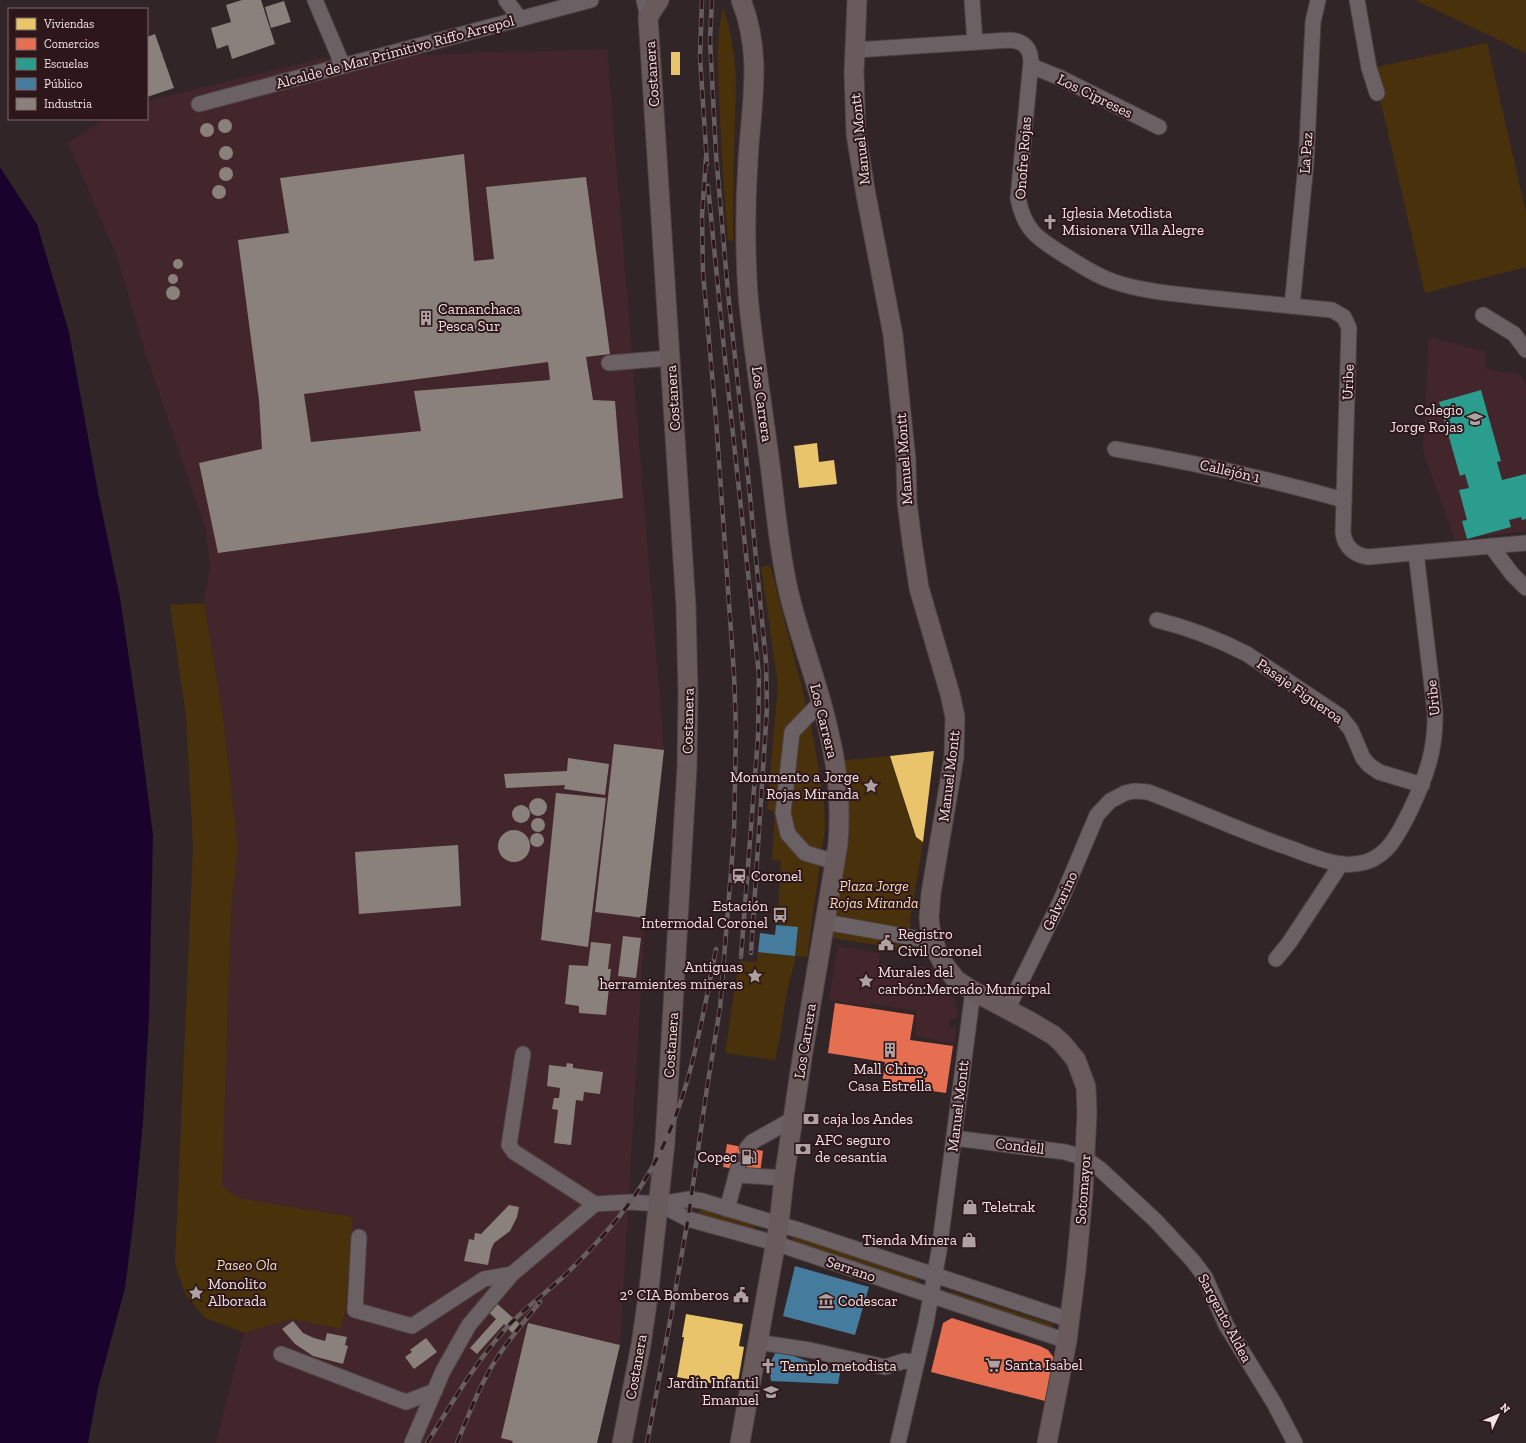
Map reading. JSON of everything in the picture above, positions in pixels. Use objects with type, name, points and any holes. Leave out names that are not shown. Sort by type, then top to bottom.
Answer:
[{"type":"main road","name":"Costanera","points":[[622,1443],[641,1345],[659,1204],[665,1143],[687,767],[688,693],[685,600],[646,9],[659,0]]},
{"type":"main road","name":"Los Carrera","points":[[740,1443],[775,1243],[793,1119],[840,824],[840,802],[833,749],[798,624],[785,571],[754,348],[748,284],[746,188],[754,95],[755,62],[751,30],[741,0]]},
{"type":"main road","name":"Manuel Montt","points":[[857,0],[854,90],[856,134],[893,335],[906,460],[909,522],[919,588],[950,694],[955,717],[953,769],[929,906],[930,928],[932,941],[949,972],[956,980],[973,991]]},
{"type":"main road","name":"Sotomayor","points":[[973,991],[1032,1022],[1053,1035],[1062,1043],[1076,1060],[1086,1087],[1085,1158],[1078,1248],[1067,1341],[1047,1443]]},
{"type":"street","points":[[315,0],[343,66]]},
{"type":"street","points":[[506,0],[520,19]]},
{"type":"street","name":"Alcalde de Mar Primitivo Riffo Arrepol","points":[[199,104],[591,0]]},
{"type":"street","points":[[972,0],[975,42]]},
{"type":"street","name":"La Paz","points":[[1292,306],[1306,164],[1313,22],[1318,0]]},
{"type":"street","points":[[1357,0],[1369,68],[1378,93]]},
{"type":"street","name":"Onofre Rojas","points":[[855,50],[1010,40],[1019,42],[1028,48],[1031,66],[1018,198],[1024,219],[1031,231],[1039,239],[1092,272],[1110,281],[1127,286],[1172,294],[1332,310],[1344,316]]},
{"type":"street","name":"Los Cipreses","points":[[1031,66],[1061,78],[1159,127]]},
{"type":"street","points":[[1483,315],[1514,334],[1526,350]]},
{"type":"street","name":"Uribe","points":[[1117,796],[1134,791],[1148,792],[1265,840],[1325,860],[1341,864],[1358,864],[1367,862],[1383,853],[1390,846],[1400,830],[1422,785],[1433,750],[1435,712],[1416,552],[1368,557],[1356,553],[1346,544],[1343,533],[1349,328],[1344,316]]},
{"type":"street","points":[[609,363],[670,358]]},
{"type":"street","name":"Callejón 1","points":[[1115,449],[1233,471],[1344,500]]},
{"type":"street","points":[[1416,552],[1526,542]]},
{"type":"street","points":[[1491,546],[1512,574],[1526,588]]},
{"type":"street","name":"Pasaje Figueroa","points":[[1157,620],[1201,633],[1247,654],[1340,716],[1351,730],[1363,758],[1374,769],[1379,772],[1422,785]]},
{"type":"street","points":[[821,702],[792,732],[783,813],[788,834],[805,853],[835,862]]},
{"type":"street","name":"Galvarino","points":[[1007,1010],[1061,900],[1097,815],[1103,807],[1117,796]]},
{"type":"street","points":[[1276,959],[1289,943],[1341,864]]},
{"type":"street","points":[[825,922],[932,941]]},
{"type":"street","name":"Manuel Montt","points":[[898,1443],[935,1275],[973,991]]},
{"type":"street","points":[[412,1443],[443,1371],[469,1324],[512,1274],[595,1204],[514,1152],[509,1145],[523,1054]]},
{"type":"street","points":[[747,1148],[752,1142],[793,1119]]},
{"type":"street","name":"Condell","points":[[954,1138],[1066,1152],[1085,1158]]},
{"type":"street","name":"Sargento Aldea","points":[[1085,1158],[1100,1169],[1156,1222],[1193,1261],[1205,1277],[1229,1330],[1274,1403],[1295,1443]]},
{"type":"street","points":[[727,1208],[737,1172],[784,1178]]},
{"type":"street","name":"Serrano","points":[[595,1204],[630,1202],[659,1204],[690,1199],[702,1201],[778,1224],[1070,1320]]},
{"type":"street","name":"Serrano","points":[[659,1204],[688,1219],[775,1243],[931,1297],[1067,1341]]},
{"type":"street","points":[[359,1237],[355,1310],[412,1326],[484,1279],[512,1274]]},
{"type":"street","points":[[757,1342],[810,1350],[886,1367],[904,1361],[917,1362]]},
{"type":"street","points":[[281,1354],[406,1402],[435,1391]]},
{"type":"shaded area","points":[[607,49],[664,750],[645,918],[620,1345],[597,1443],[216,1443],[244,1333],[292,1319],[341,1329],[346,1307],[353,1217],[238,1198],[222,1186],[231,909],[238,848],[223,717],[204,603],[210,567],[206,530],[144,349],[118,259],[68,143],[103,120],[148,120],[148,101],[324,58]]},
{"type":"shaded area","points":[[0,167],[37,224],[69,332],[98,492],[120,598],[153,835],[149,1016],[143,1122],[134,1216],[125,1288],[98,1388],[88,1443],[0,1443]]},
{"type":"shaded area","name":"Colegio Jorge Rojas","points":[[1429,337],[1486,352],[1485,369],[1521,375],[1526,387],[1526,531],[1455,540],[1423,451]]},
{"type":"shaded area","points":[[838,946],[879,953],[879,964],[917,971],[918,966],[929,968],[929,977],[937,979],[949,990],[954,998],[958,1014],[956,1019],[950,1018],[949,1027],[956,1028],[954,1044],[915,1036],[917,1011],[871,1004],[871,1007],[829,1000]]},
{"type":"green space","points":[[1415,0],[1526,0],[1526,53]]},
{"type":"green space","points":[[723,7],[729,27],[734,54],[736,82],[733,241],[728,240],[719,98],[718,41]]},
{"type":"green space","points":[[1487,43],[1526,213],[1526,267],[1425,293],[1373,68]]},
{"type":"green space","points":[[770,565],[814,740],[824,803],[825,827],[807,957],[795,956],[798,928],[777,924],[781,861],[772,860],[775,812],[767,809],[778,685],[761,567]]},
{"type":"green space","name":"Paseo Ola","points":[[204,603],[223,717],[238,848],[231,909],[222,1186],[238,1198],[353,1217],[346,1307],[341,1329],[292,1319],[244,1333],[205,1318],[185,1294],[175,1263],[193,847],[186,716],[170,605]]},
{"type":"green space","name":"Plaza Jorge Rojas Miranda","points":[[890,756],[915,837],[923,842],[910,921],[912,938],[923,957],[907,950],[826,937],[837,761]]},
{"type":"green space","points":[[758,952],[795,956],[775,1060],[725,1053],[739,961],[757,962]]},
{"type":"green space","points":[[700,1207],[755,1225],[754,1230],[699,1213]]},
{"type":"green space","points":[[793,1235],[918,1276],[916,1282],[792,1241]]},
{"type":"green space","points":[[950,1291],[1053,1324],[1051,1330],[948,1296]]},
{"type":"building: Viviendas","points":[[671,52],[680,52],[680,75],[671,75]]},
{"type":"building: Viviendas","points":[[817,443],[819,462],[834,460],[837,484],[799,488],[794,446]]},
{"type":"building: Viviendas","points":[[934,751],[923,842],[916,837],[890,756]]},
{"type":"building: Viviendas","points":[[686,1314],[743,1324],[739,1346],[744,1347],[737,1388],[677,1377],[684,1337],[682,1337]]},
{"type":"building: Comercios","name":"Mall Chino, Casa Estrella","points":[[835,1003],[914,1015],[910,1040],[953,1046],[946,1093],[882,1084],[885,1062],[828,1053]]},
{"type":"building: Comercios","points":[[727,1144],[763,1151],[760,1173],[723,1167]]},
{"type":"building: Comercios","name":"Santa Isabel","points":[[952,1318],[1040,1346],[1048,1350],[1054,1358],[1045,1401],[931,1372],[943,1323]]},
{"type":"building: Escuelas","points":[[1481,390],[1501,461],[1497,462],[1502,480],[1526,474],[1526,519],[1522,520],[1521,517],[1509,520],[1511,527],[1467,539],[1462,521],[1467,520],[1459,490],[1469,488],[1465,474],[1460,476],[1439,402]]},
{"type":"building: Público","points":[[776,925],[798,927],[795,956],[758,952],[760,933],[775,935]]},
{"type":"building: Público","name":"Codescar","points":[[795,1266],[869,1287],[855,1335],[783,1316]]},
{"type":"building: Público","points":[[777,1350],[840,1373],[838,1384],[771,1381],[769,1365]]},
{"type":"building: Industria","points":[[242,0],[261,0],[275,44],[232,59],[228,45],[217,49],[211,28],[231,22],[226,5]]},
{"type":"building: Industria","points":[[284,1],[291,22],[271,28],[265,7]]},
{"type":"building: Industria","points":[[155,34],[174,88],[148,97],[148,37]]},
{"type":"building: Industria","points":[[222,119],[228,119],[232,123],[232,129],[228,133],[222,133],[218,129],[218,123]]},
{"type":"building: Industria","points":[[204,123],[210,123],[214,127],[214,133],[210,137],[204,137],[200,133],[200,127]]},
{"type":"building: Industria","points":[[223,146],[229,146],[233,150],[233,156],[229,160],[223,160],[219,156],[219,150]]},
{"type":"building: Industria","points":[[464,154],[474,261],[494,259],[486,187],[586,177],[610,354],[586,357],[593,400],[615,401],[623,498],[218,553],[199,463],[262,449],[259,400],[238,240],[289,233],[280,178]],"holes":[[[548,362],[550,380],[414,391],[421,431],[311,442],[304,394]]]},
{"type":"building: Industria","points":[[223,167],[229,167],[233,171],[233,177],[229,181],[223,181],[219,177],[219,171]]},
{"type":"building: Industria","points":[[216,185],[222,185],[226,189],[226,195],[222,199],[216,199],[212,195],[212,189]]},
{"type":"building: Industria","points":[[176,259],[180,259],[182,260],[182,268],[176,269],[173,266],[173,262]]},
{"type":"building: Industria","points":[[171,274],[175,274],[177,275],[177,283],[171,284],[168,281],[168,277]]},
{"type":"building: Industria","points":[[173,286],[178,288],[180,293],[178,298],[173,300],[168,298],[166,293],[168,288]]},
{"type":"building: Industria","points":[[614,744],[664,750],[645,918],[595,912]]},
{"type":"building: Industria","points":[[568,758],[609,764],[605,795],[564,789],[565,785],[506,788],[504,774],[567,771]]},
{"type":"building: Industria","points":[[556,793],[606,798],[588,947],[541,940]]},
{"type":"building: Industria","points":[[538,798],[544,801],[547,807],[544,813],[538,816],[532,813],[529,807],[532,801]]},
{"type":"building: Industria","points":[[521,805],[527,808],[530,814],[527,820],[521,823],[515,820],[512,814],[515,808]]},
{"type":"building: Industria","points":[[538,818],[543,820],[545,825],[543,830],[538,832],[533,830],[531,825],[533,820]]},
{"type":"building: Industria","points":[[514,830],[525,835],[530,846],[525,857],[514,862],[503,857],[498,846],[503,835]]},
{"type":"building: Industria","points":[[537,833],[542,835],[544,840],[542,845],[537,847],[532,845],[530,840],[532,835]]},
{"type":"building: Industria","points":[[458,845],[461,906],[359,914],[355,852]]},
{"type":"building: Industria","points":[[623,936],[641,938],[636,978],[618,976]]},
{"type":"building: Industria","points":[[591,942],[611,944],[608,969],[611,969],[606,1015],[579,1013],[579,1006],[565,1004],[569,965],[588,966]]},
{"type":"building: Industria","points":[[567,1063],[573,1064],[573,1068],[603,1072],[600,1094],[584,1092],[583,1101],[576,1100],[571,1145],[554,1143],[558,1110],[552,1109],[554,1098],[559,1098],[560,1088],[547,1086],[549,1065],[566,1067]]},
{"type":"building: Industria","points":[[509,1205],[519,1207],[517,1217],[510,1231],[494,1243],[488,1265],[464,1261],[469,1239],[474,1240],[475,1233],[481,1234]]},
{"type":"building: Industria","points":[[494,1301],[520,1324],[512,1333],[504,1324],[477,1354],[470,1348],[496,1319],[486,1310]]},
{"type":"building: Industria","points":[[293,1321],[303,1333],[314,1338],[325,1341],[327,1333],[347,1337],[345,1345],[348,1346],[343,1364],[313,1356],[295,1344],[282,1329]]},
{"type":"building: Industria","points":[[528,1323],[620,1345],[597,1443],[512,1443],[513,1441],[501,1438]]},
{"type":"building: Industria","points":[[426,1338],[437,1352],[414,1369],[405,1357],[412,1352],[410,1350]]},
{"type":"tunnel","points":[[738,1169],[747,1148]]},
{"type":"railway","points":[[702,0],[700,57],[707,164]]},
{"type":"railway","points":[[712,0],[710,40],[716,154],[728,293],[766,662],[767,708],[751,953]]},
{"type":"railway","points":[[647,1443],[688,1219],[720,1008],[734,834],[736,730],[734,674],[716,419],[703,273],[702,216],[706,158]]},
{"type":"railway","points":[[708,186],[759,675],[758,737],[741,957]]},
{"type":"railway","points":[[427,1443],[465,1383],[496,1339],[515,1319],[564,1276],[615,1222],[633,1198],[657,1159],[670,1131],[690,1072],[716,949]]},
{"type":"railway","points":[[457,1443],[485,1378],[512,1336],[540,1302]]},
{"type":"place","name":"Iglesia Metodista Misionera Villa Alegre","points":[[1050,222]]},
{"type":"place","name":"Camanchaca Pesca Sur","points":[[426,318]]},
{"type":"place","name":"Colegio Jorge Rojas","points":[[1475,419]]},
{"type":"place","name":"Monumento a Jorge Rojas Miranda","points":[[871,786]]},
{"type":"place","name":"Coronel","points":[[739,876]]},
{"type":"place","name":"Estación Intermodal Coronel","points":[[780,915]]},
{"type":"place","name":"Registro Civil Coronel","points":[[886,943]]},
{"type":"place","name":"Antiguas herramientes mineras","points":[[755,976]]},
{"type":"place","name":"Murales del carbón:Mercado Municipal","points":[[866,981]]},
{"type":"place","name":"Mall Chino, Casa Estrella","points":[[890,1050]]},
{"type":"place","name":"caja los Andes","points":[[811,1119]]},
{"type":"place","name":"AFC seguro de cesantia","points":[[803,1149]]},
{"type":"place","name":"Copec","points":[[749,1157]]},
{"type":"place","name":"Teletrak","points":[[970,1207]]},
{"type":"place","name":"Tienda Minera","points":[[969,1240]]},
{"type":"place","name":"Monolito Alborada","points":[[196,1293]]},
{"type":"place","name":"2° CIA Bomberos","points":[[741,1295]]},
{"type":"place","name":"Codescar","points":[[826,1301]]},
{"type":"place","name":"Santa Isabel","points":[[993,1365]]},
{"type":"place","name":"Templo metodista","points":[[768,1366]]},
{"type":"place","name":"Jardín Infantil Emanuel","points":[[771,1392]]}]
